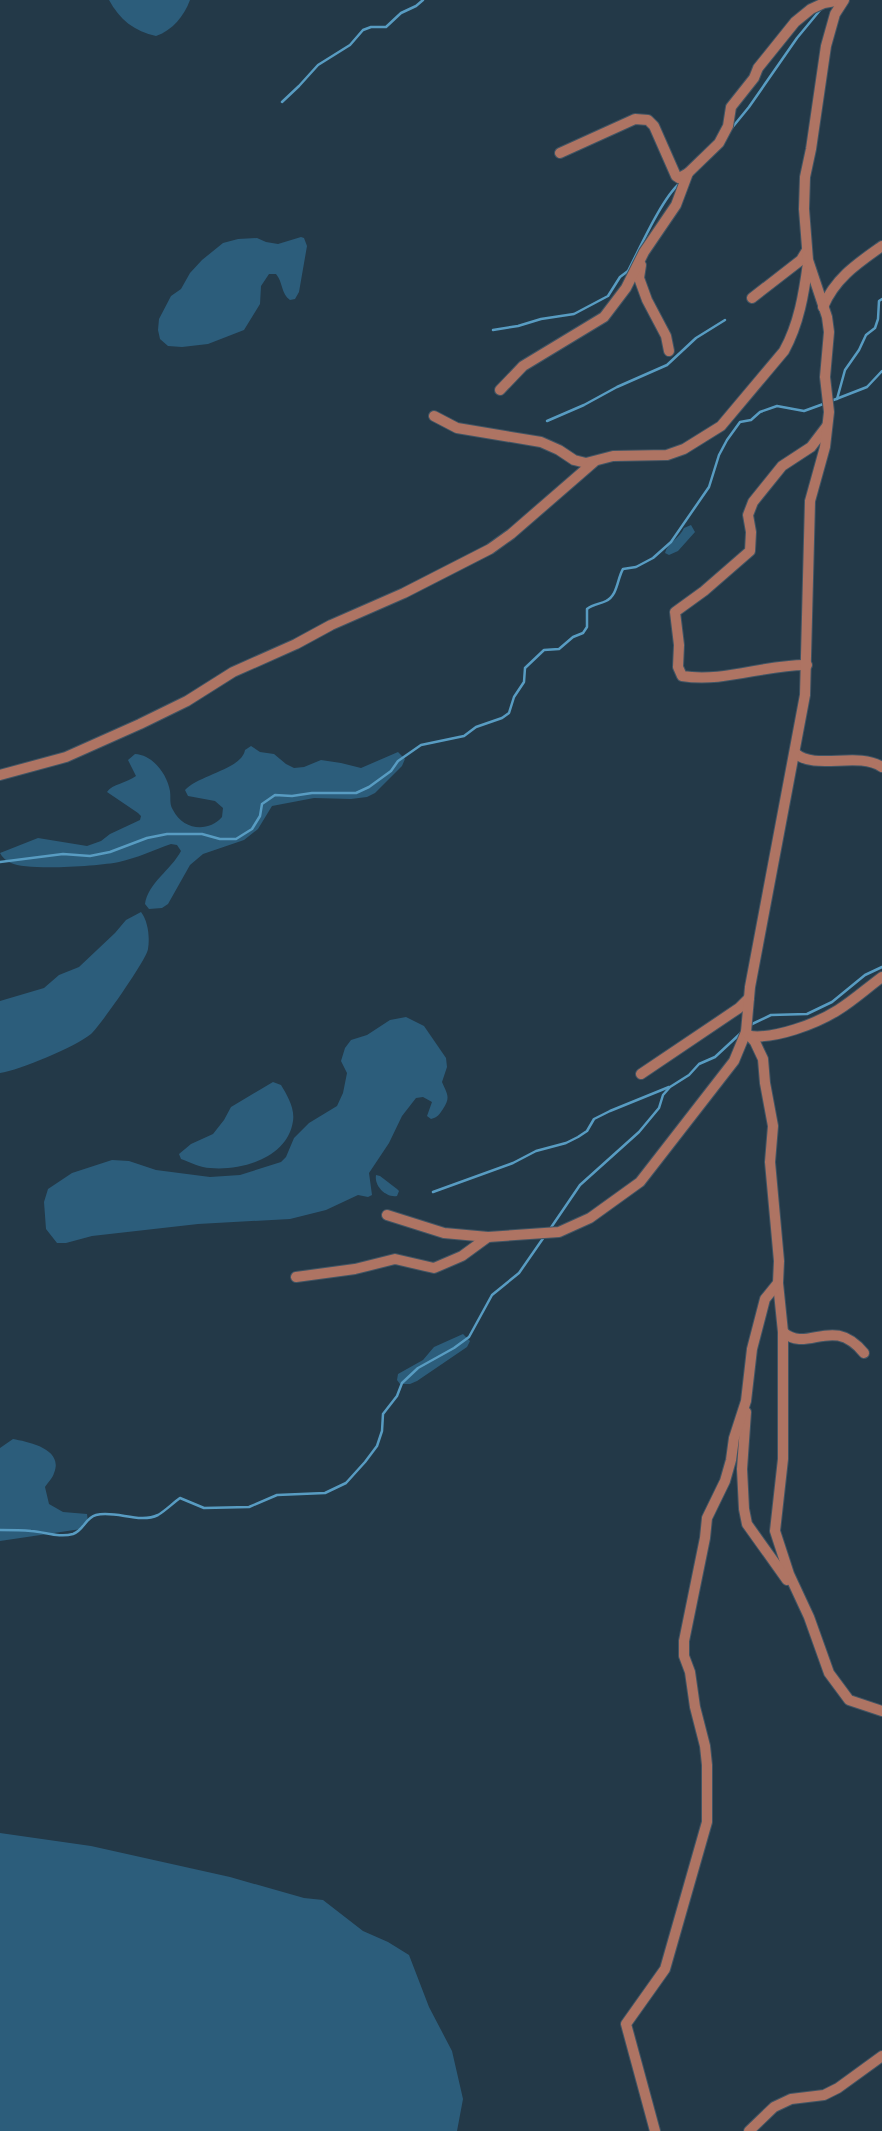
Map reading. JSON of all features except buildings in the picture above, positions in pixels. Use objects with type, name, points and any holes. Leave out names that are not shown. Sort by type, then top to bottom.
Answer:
[{"type":"street","points":[[560,153],[635,119],[648,120],[654,126],[676,176],[679,178],[688,173],[719,143],[728,126],[731,107],[754,78],[758,68],[795,22],[811,9],[842,0]]},
{"type":"street","points":[[387,1215],[444,1234],[488,1237],[559,1232],[590,1218],[640,1182],[734,1061],[748,1034],[749,998],[805,695],[810,501],[825,447],[828,425],[829,412],[825,376],[829,332],[808,255],[804,209],[805,177],[826,46],[835,14],[842,0]]},
{"type":"street","points":[[500,390],[523,366],[604,318],[626,288],[644,252],[676,205],[688,173]]},
{"type":"street","points":[[823,307],[828,295],[840,278],[859,260],[882,246]]},
{"type":"street","points":[[644,252],[639,278],[647,300],[666,336],[669,351]]},
{"type":"street","points":[[752,298],[808,255]]},
{"type":"street","points":[[434,416],[456,428],[541,442],[559,450],[574,460],[586,463],[622,456],[667,455],[684,449],[720,426],[773,363],[790,339],[804,292],[808,255]]},
{"type":"street","points":[[807,665],[788,665],[761,671],[698,679],[682,676],[678,667],[679,645],[675,612],[704,592],[750,551],[751,532],[748,515],[753,502],[782,466],[811,447],[828,425]]},
{"type":"street","points":[[0,775],[66,757],[140,724],[187,701],[233,672],[404,593],[490,549],[511,534],[594,462]]},
{"type":"street","points":[[795,753],[800,757],[820,760],[873,762],[882,767]]},
{"type":"street","points":[[748,1034],[762,1037],[779,1034],[836,1011],[882,976]]},
{"type":"street","points":[[640,1074],[739,1008],[749,998]]},
{"type":"street","points":[[748,1034],[755,1042],[763,1059],[773,1126],[770,1162],[779,1260],[778,1283],[783,1332],[783,1459],[775,1531],[789,1574],[819,1644],[829,1673],[849,1700],[882,1711]]},
{"type":"street","points":[[296,1277],[355,1269],[395,1259],[434,1268],[462,1256],[488,1237]]},
{"type":"street","points":[[778,1283],[765,1299],[752,1349],[746,1402],[742,1468],[744,1509],[747,1524],[801,1600]]},
{"type":"street","points":[[783,1332],[797,1340],[824,1335],[838,1335],[848,1338],[864,1353]]},
{"type":"street","points":[[655,2131],[626,2024],[665,1969],[707,1822],[705,1746],[695,1707],[690,1672],[684,1656],[684,1641],[705,1538],[707,1518],[725,1481],[731,1460],[734,1438],[746,1402]]},
{"type":"street","points":[[749,2131],[774,2107],[791,2099],[824,2095],[838,2088],[882,2056]]},
{"type":"shaded area","points":[[109,0],[190,0],[185,12],[177,22],[168,30],[156,36],[128,24]]},
{"type":"shaded area","points":[[301,237],[304,238],[307,246],[299,292],[295,299],[290,300],[287,297],[276,274],[269,274],[261,286],[260,304],[244,330],[208,344],[182,347],[168,346],[160,339],[158,330],[159,319],[171,296],[181,289],[190,273],[202,260],[223,243],[238,239],[257,238],[278,244]]},
{"type":"shaded area","points":[[691,525],[695,532],[678,551],[669,555],[665,553],[668,546],[680,535],[684,528]]},
{"type":"shaded area","points":[[251,746],[260,752],[274,754],[294,768],[304,767],[321,760],[361,768],[398,752],[405,759],[402,766],[375,793],[367,797],[351,799],[314,798],[272,806],[258,829],[244,840],[203,854],[190,865],[168,904],[162,908],[149,909],[145,904],[150,890],[181,851],[177,845],[171,844],[119,862],[64,867],[19,865],[7,861],[0,853],[38,838],[87,846],[101,841],[110,834],[140,820],[141,816],[138,813],[107,792],[112,787],[136,776],[128,760],[135,754],[148,758],[158,766],[166,778],[170,791],[171,805],[177,817],[183,822],[196,827],[210,825],[222,817],[223,808],[215,801],[188,796],[185,790],[200,780],[236,762],[242,757],[245,750]]},
{"type":"shaded area","points":[[141,912],[147,924],[149,934],[146,955],[91,1034],[33,1063],[0,1073],[0,1001],[44,988],[59,975],[79,967],[126,920]]},
{"type":"shaded area","points":[[406,1017],[424,1026],[446,1058],[447,1067],[442,1082],[448,1098],[439,1114],[431,1119],[427,1116],[432,1102],[423,1097],[416,1098],[402,1116],[389,1143],[369,1173],[372,1195],[368,1197],[358,1195],[326,1210],[290,1219],[198,1224],[92,1236],[66,1243],[57,1243],[46,1229],[44,1202],[48,1189],[72,1173],[112,1160],[129,1161],[156,1170],[210,1177],[240,1175],[281,1162],[286,1157],[294,1138],[309,1123],[337,1106],[343,1093],[347,1073],[341,1061],[345,1048],[351,1040],[367,1035],[390,1020]]},
{"type":"shaded area","points":[[273,1082],[281,1085],[293,1111],[293,1121],[283,1144],[262,1159],[236,1167],[203,1167],[181,1159],[179,1154],[191,1144],[213,1134],[231,1107]]},
{"type":"shaded area","points":[[376,1175],[399,1191],[397,1196],[385,1193],[379,1187]]},
{"type":"shaded area","points":[[463,1334],[470,1341],[467,1347],[417,1381],[410,1384],[400,1384],[397,1380],[398,1374],[423,1360],[434,1347]]},
{"type":"shaded area","points":[[13,1439],[28,1442],[50,1452],[56,1465],[52,1478],[45,1487],[49,1504],[63,1512],[87,1514],[88,1522],[81,1529],[0,1541],[0,1448]]},
{"type":"shaded area","points":[[0,1833],[91,1846],[230,1877],[304,1898],[323,1900],[363,1931],[388,1942],[409,1955],[429,2007],[452,2051],[463,2099],[457,2131],[0,2131]]},
{"type":"waterway","points":[[282,102],[318,65],[350,45],[363,30],[371,27],[386,27],[401,13],[416,6],[423,0]]},
{"type":"waterway","points":[[731,129],[749,107],[797,38],[821,9]]},
{"type":"waterway","points":[[493,330],[574,314],[608,296],[620,277],[628,271],[659,211],[680,183]]},
{"type":"waterway","points":[[837,399],[845,370],[859,350],[866,335],[875,328],[878,319],[879,301],[882,299]]},
{"type":"waterway","points":[[547,421],[667,365],[696,338],[725,320]]},
{"type":"waterway","points":[[831,401],[867,387],[882,371]]},
{"type":"waterway","points":[[0,862],[63,854],[90,856],[110,852],[147,838],[167,834],[202,834],[220,839],[236,839],[252,829],[260,816],[262,804],[275,795],[356,793],[369,787],[391,771],[398,761],[421,745],[464,736],[476,727],[502,718],[509,713],[514,697],[524,682],[525,668],[544,650],[559,649],[573,637],[583,633],[587,627],[587,609],[606,601],[613,595],[623,569],[636,567],[653,558],[671,542],[709,487],[719,455],[740,422],[751,420],[760,412],[777,406],[804,411],[826,403]]},
{"type":"waterway","points":[[750,1025],[771,1015],[807,1014],[832,1002],[865,975],[882,967]]},
{"type":"waterway","points":[[550,1229],[580,1185],[639,1132],[659,1108],[663,1095],[670,1087],[689,1075],[699,1064],[715,1057],[742,1032]]},
{"type":"waterway","points":[[433,1192],[513,1163],[536,1151],[566,1143],[587,1131],[594,1119],[669,1087]]},
{"type":"waterway","points":[[0,1530],[68,1535],[80,1530],[89,1519],[96,1515],[111,1514],[135,1518],[151,1517],[158,1515],[180,1498],[204,1508],[249,1507],[277,1495],[325,1493],[346,1483],[377,1446],[382,1431],[383,1414],[397,1396],[402,1383],[418,1368],[454,1348],[469,1337],[492,1295],[519,1273],[544,1237]]}]
